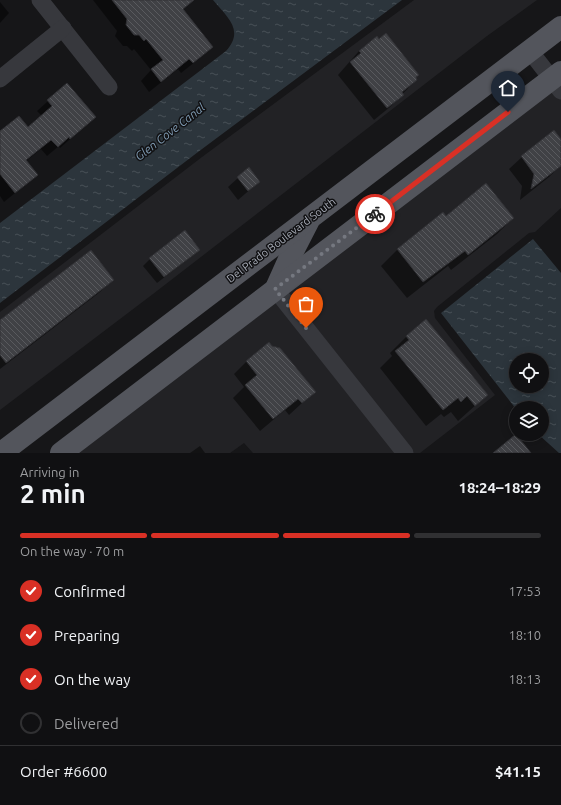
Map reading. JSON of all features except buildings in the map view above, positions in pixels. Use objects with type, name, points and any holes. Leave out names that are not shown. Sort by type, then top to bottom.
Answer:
[{"type":"main road","name":"Del Prado Boulevard South","points":[[2,453],[561,27]]},
{"type":"main road","points":[[61,453],[275,289],[558,81]]},
{"type":"main road","points":[[275,289],[312,216]]},
{"type":"street","points":[[40,0],[109,87]]},
{"type":"street","points":[[0,78],[63,28]]},
{"type":"street","points":[[530,50],[558,81]]},
{"type":"street","points":[[275,289],[405,453]]},
{"type":"shaded area","points":[[414,0],[537,0],[487,36],[0,410],[0,312],[202,157]]},
{"type":"shaded area","points":[[561,83],[561,208],[535,232],[529,233],[434,311],[435,318],[495,395],[420,453],[253,453],[244,443],[230,453],[75,453]]},
{"type":"water","name":"Glen Cove Canal","points":[[213,0],[402,0],[198,152],[0,303],[0,223],[226,51],[234,37],[234,30],[228,18]]},
{"type":"water","points":[[533,239],[561,273],[561,453],[559,453],[546,441],[549,441],[549,401],[510,401],[441,313]]},
{"type":"way so far","points":[[306,328],[275,289],[375,214]]},
{"type":"route","points":[[375,214],[508,112]]}]
